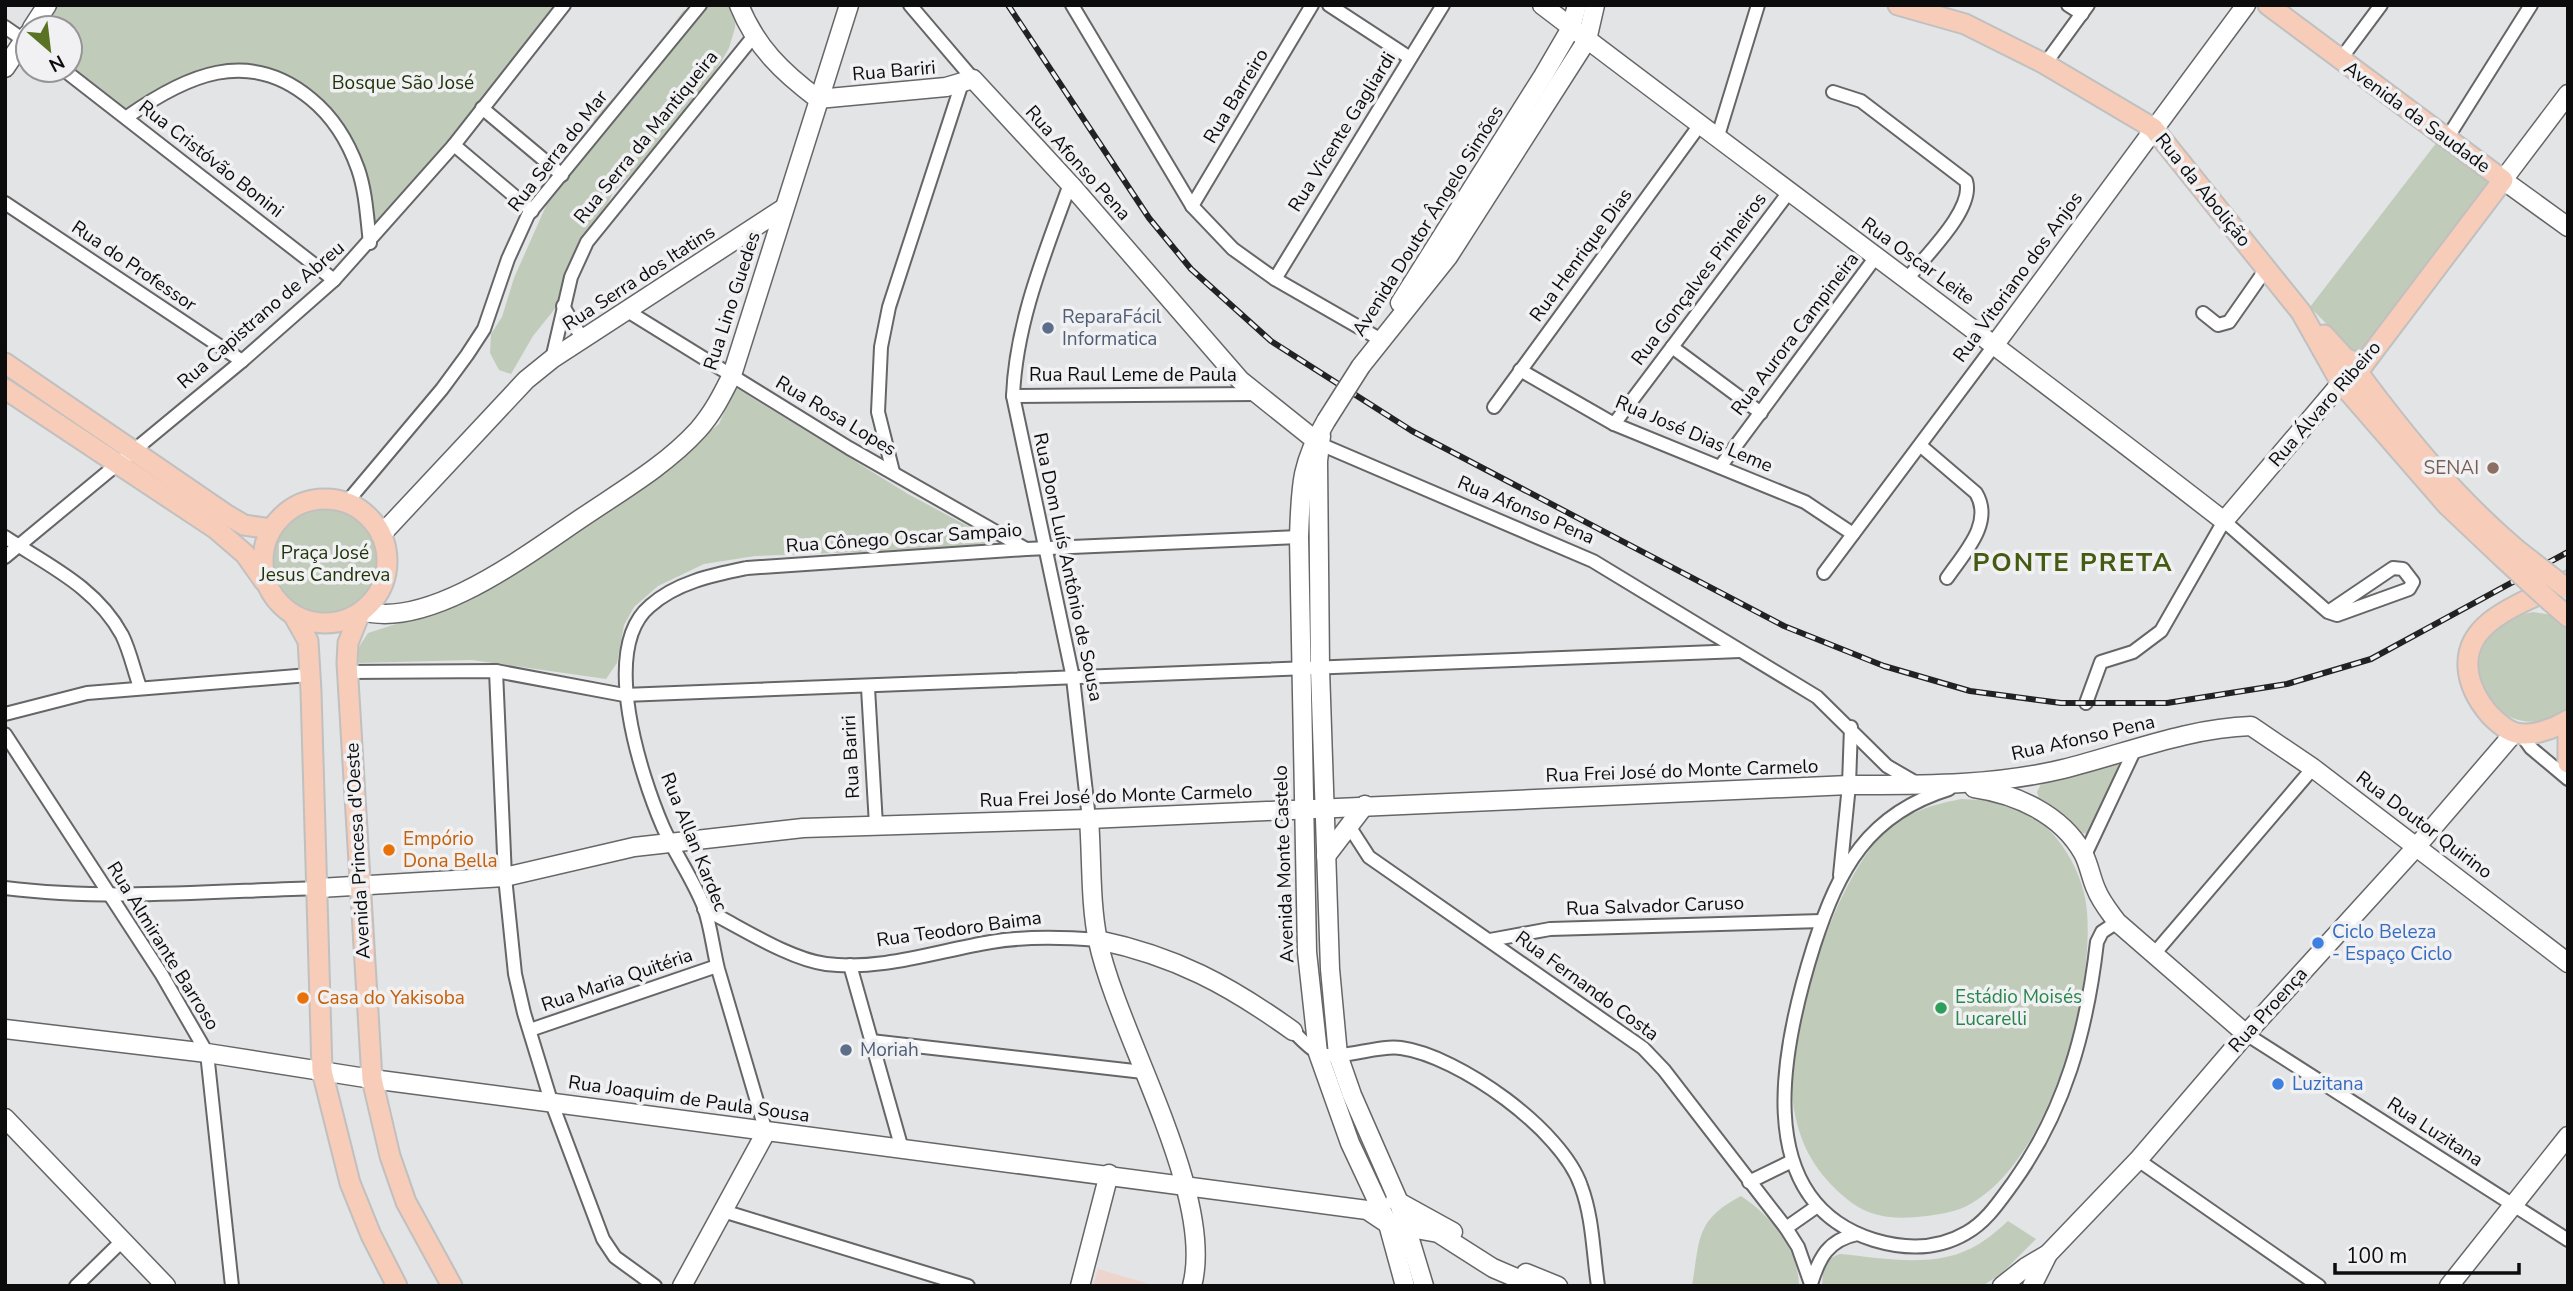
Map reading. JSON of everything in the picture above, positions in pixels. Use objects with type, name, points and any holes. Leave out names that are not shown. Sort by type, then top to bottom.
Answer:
[{"type":"main road","points":[[739,5],[753,37],[770,59],[818,99]]},
{"type":"main road","name":"Rua Lino Guedes","points":[[361,612],[379,615],[421,607],[490,579],[657,466],[696,432],[714,411],[732,375],[849,5]]},
{"type":"main road","name":"Rua Oscar Leite","points":[[1542,5],[1875,258],[1908,278],[1996,343],[2224,521]]},
{"type":"main road","name":"Avenida Doutor Ângelo Simões","points":[[1373,350],[1571,28],[1577,5]]},
{"type":"main road","name":"Avenida Doutor Ângelo Simões","points":[[1373,350],[1448,257],[1587,40],[1595,5]]},
{"type":"main road","name":"Rua da Abolição","points":[[1898,5],[1965,24],[2045,64],[2153,128],[2301,312],[2341,383],[2447,505],[2510,554]]},
{"type":"main road","name":"Rua Vitoriano dos Anjos","points":[[1996,343],[2246,5]]},
{"type":"main road","name":"Avenida da Saudade","points":[[2268,5],[2446,140],[2568,227]]},
{"type":"main road","name":"Rua Bariri","points":[[818,99],[934,89],[967,81]]},
{"type":"main road","name":"Rua Afonso Pena","points":[[967,81],[1070,184],[1254,394],[1320,433]]},
{"type":"main road","name":"Rua Álvaro Ribeiro","points":[[2224,521],[2341,383],[2360,368],[2568,94]]},
{"type":"main road","name":"Rua Serra dos Itatins","points":[[552,359],[629,312],[784,208]]},
{"type":"main road","points":[[745,234],[753,237],[758,244],[765,269]]},
{"type":"main road","points":[[2301,312],[2341,355],[2360,368],[2412,444],[2551,602],[2568,617]]},
{"type":"main road","name":"Avenida Monte Castelo","points":[[1373,350],[1306,458],[1301,484],[1300,669],[1307,952],[1318,1053],[1373,1206],[1388,1224],[1405,1286]]},
{"type":"main road","points":[[381,535],[500,406],[552,359]]},
{"type":"main road","points":[[5,363],[244,525],[271,529]]},
{"type":"main road","points":[[5,389],[216,529],[245,554],[277,602],[294,616],[328,624],[361,612],[379,593],[385,580],[387,553],[381,535],[363,511],[347,502],[330,498],[296,505],[271,529],[264,546],[265,582]]},
{"type":"main road","points":[[1320,433],[1321,669],[1326,856],[1330,969],[1338,1055],[1352,1095],[1398,1199],[1424,1286]]},
{"type":"main road","points":[[2510,554],[2567,586]]},
{"type":"main road","points":[[2567,586],[2491,621],[2472,647],[2467,667],[2471,688],[2497,722],[2517,733],[2549,729],[2568,720]]},
{"type":"main road","name":"Avenida Princesa d'Oeste","points":[[361,612],[348,643],[348,672],[372,1079],[390,1156],[406,1202],[452,1286]]},
{"type":"main road","name":"Avenida Princesa d'Oeste","points":[[294,616],[308,641],[319,888],[322,1071],[350,1183],[371,1235],[397,1286]]},
{"type":"main road","name":"Rua Afonso Pena","points":[[1920,785],[1960,786],[2061,769],[2166,740],[2251,726]]},
{"type":"main road","name":"Rua Doutor Quirino","points":[[2251,726],[2313,768],[2568,963]]},
{"type":"main road","points":[[2568,727],[2568,763]]},
{"type":"main road","name":"Rua Proença","points":[[2003,1286],[2026,1266],[2048,1254],[2138,1160],[2246,1034],[2517,733]]},
{"type":"main road","name":"Rua Frei José do Monte Carmelo","points":[[319,888],[505,877],[670,841],[876,825],[1089,819],[1849,785],[1920,785]]},
{"type":"main road","points":[[1960,786],[2004,794],[2031,804],[2058,823],[2085,855],[2101,901],[2117,922],[2246,1034]]},
{"type":"main road","points":[[1326,856],[1365,805]]},
{"type":"main road","name":"Rua Dom Luís Antônio de Sousa","points":[[1089,819],[1098,940],[1143,1072],[1186,1184],[1195,1257],[1192,1286]]},
{"type":"main road","name":"Rua Teodoro Baima","points":[[1098,940],[1143,949],[1184,965],[1251,1001],[1293,1031]]},
{"type":"main road","name":"Rua Joaquim de Paula Sousa","points":[[5,1029],[207,1053],[372,1079],[766,1132],[1186,1184],[1373,1206],[1398,1199]]},
{"type":"main road","points":[[5,1118],[166,1286]]},
{"type":"main road","points":[[682,1286],[766,1132]]},
{"type":"main road","points":[[2449,1286],[2568,1136]]},
{"type":"main road","points":[[1080,1286],[1109,1174]]},
{"type":"main road","points":[[1398,1199],[1503,1264],[1558,1286]]},
{"type":"main road","points":[[1388,1224],[1438,1233],[1493,1268],[1535,1286]]},
{"type":"main road","name":"Rua Proença","points":[[2035,1285],[2048,1254]]},
{"type":"street","name":"Rua Capistrano de Abreu","points":[[5,557],[242,361],[334,280],[370,243],[454,145],[564,5]]},
{"type":"street","name":"Rua Serra do Mar","points":[[347,502],[442,389],[484,329],[508,259],[532,211],[700,5]]},
{"type":"street","name":"Rua Afonso Pena","points":[[910,5],[967,81]]},
{"type":"street","points":[[1072,5],[1192,206],[1233,249],[1373,350]]},
{"type":"street","name":"Rua Barreiro","points":[[1192,206],[1312,5]]},
{"type":"street","points":[[1329,5],[1410,58]]},
{"type":"street","name":"Rua Vicente Gagliardi","points":[[1275,279],[1443,5]]},
{"type":"street","points":[[1717,139],[1758,5]]},
{"type":"street","points":[[2045,64],[2085,10],[2068,5]]},
{"type":"street","points":[[2340,60],[2381,5]]},
{"type":"street","points":[[2446,140],[2531,5]]},
{"type":"street","name":"Rua Serra da Mantiqueira","points":[[552,359],[571,276],[587,242],[753,37]]},
{"type":"street","points":[[127,117],[163,92],[192,78],[225,70],[255,71],[280,77],[318,105],[347,143],[363,188],[370,243]]},
{"type":"street","points":[[893,472],[878,412],[881,347],[889,307],[967,81]]},
{"type":"street","name":"Rua Cristóvão Bonini","points":[[83,84],[334,280]]},
{"type":"street","points":[[1833,92],[1861,101],[1966,181],[1969,191],[1962,211],[1908,278]]},
{"type":"street","points":[[482,108],[562,175]]},
{"type":"street","name":"Rua Henrique Dias","points":[[1494,407],[1699,126]]},
{"type":"street","points":[[454,145],[532,211]]},
{"type":"street","name":"Rua Dom Luís Antônio de Sousa","points":[[1070,184],[1025,315],[1014,359],[1013,396],[1073,678],[1089,819]]},
{"type":"street","name":"Rua Gonçalves Pinheiros","points":[[1614,424],[1789,192]]},
{"type":"street","name":"Rua do Professor","points":[[5,203],[242,361]]},
{"type":"street","name":"Rua Aurora Campineira","points":[[1720,467],[1875,258]]},
{"type":"street","points":[[2203,313],[2218,324],[2229,322],[2266,269]]},
{"type":"street","points":[[563,306],[583,340]]},
{"type":"street","name":"Rua Rosa Lopes","points":[[629,312],[1026,549]]},
{"type":"street","name":"Rua Vitoriano dos Anjos","points":[[1824,573],[1996,343]]},
{"type":"street","points":[[1672,347],[1760,413]]},
{"type":"street","name":"Rua José Dias Leme","points":[[1520,370],[1614,424],[1805,502],[1853,534]]},
{"type":"street","name":"Rua Raul Leme de Paula","points":[[1013,396],[1254,394]]},
{"type":"street","name":"Rua Afonso Pena","points":[[1320,433],[1593,561],[1817,696],[1888,766],[1920,785]]},
{"type":"street","points":[[1921,446],[1976,493],[1982,503],[1984,514],[1980,526],[1947,578]]},
{"type":"street","name":"Rua Oscar Leite","points":[[2224,521],[2328,612]]},
{"type":"street","name":"Rua Álvaro Ribeiro","points":[[2086,703],[2101,662],[2133,652],[2161,631],[2224,521]]},
{"type":"street","points":[[5,537],[76,581],[106,610],[123,636],[140,687]]},
{"type":"street","name":"Rua Cônego Oscar Sampaio","points":[[629,646],[635,626],[648,607],[672,590],[705,576],[747,568],[1026,549],[1299,537]]},
{"type":"street","points":[[2393,568],[2403,569],[2413,582],[2412,588],[2346,614],[2328,612],[2393,568]]},
{"type":"street","name":"Rua Allan Kardec","points":[[629,646],[624,695],[650,790],[670,841],[704,909],[766,1132]]},
{"type":"street","points":[[348,672],[496,671],[624,695],[868,688],[1740,651]]},
{"type":"street","points":[[496,671],[505,877],[516,974],[530,1030],[551,1101],[603,1239],[615,1257],[655,1286]]},
{"type":"street","points":[[5,714],[88,693],[309,675]]},
{"type":"street","name":"Rua Bariri","points":[[868,688],[876,825]]},
{"type":"street","points":[[1851,727],[1849,785],[1840,876],[1802,981],[1786,1058],[1785,1116],[1793,1161],[1816,1208],[1857,1234],[1914,1247],[1940,1244],[1966,1234],[1998,1205],[2036,1151],[2056,1114],[2085,1019],[2097,942],[2102,932],[2117,922]]},
{"type":"street","points":[[2517,733],[2568,779]]},
{"type":"street","name":"Rua Almirante Barroso","points":[[5,734],[183,1009],[207,1053],[232,1286]]},
{"type":"street","points":[[2085,855],[2135,749]]},
{"type":"street","points":[[2154,954],[2313,768]]},
{"type":"street","points":[[1840,876],[1881,825],[1926,796],[1960,786]]},
{"type":"street","name":"Rua Fernando Costa","points":[[1349,826],[1368,857],[1643,1048],[1664,1070],[1786,1228],[1798,1247],[1811,1285]]},
{"type":"street","points":[[5,888],[109,897],[319,888]]},
{"type":"street","name":"Rua Teodoro Baima","points":[[704,909],[801,957],[825,964],[850,965],[917,958],[992,942],[1044,936],[1098,940]]},
{"type":"street","name":"Rua Salvador Caruso","points":[[1490,940],[1550,929],[1822,921]]},
{"type":"street","points":[[850,965],[902,1149]]},
{"type":"street","name":"Rua Maria Quitéria","points":[[530,1030],[718,966]]},
{"type":"street","points":[[1293,1031],[1318,1053],[1338,1055],[1381,1046],[1422,1052],[1488,1088],[1536,1122],[1562,1151],[1581,1184],[1587,1206],[1598,1286]]},
{"type":"street","name":"Rua Luzitana","points":[[2246,1034],[2568,1240]]},
{"type":"street","points":[[871,1041],[1143,1072]]},
{"type":"street","points":[[2138,1160],[2319,1286]]},
{"type":"street","points":[[1749,1182],[1793,1161]]},
{"type":"street","points":[[1786,1228],[1816,1208]]},
{"type":"street","points":[[723,1212],[968,1286]]},
{"type":"street","name":"Rua Fernando Costa","points":[[1811,1285],[1824,1251],[1836,1241],[1857,1234]]},
{"type":"street","points":[[76,1286],[122,1241]]},
{"type":"shaded area","points":[[1098,1269],[1156,1286],[1093,1286]]},
{"type":"green space","name":"Bosque São José","points":[[47,5],[564,5],[370,243],[365,197],[334,121],[280,77],[225,70],[127,117],[84,82],[84,14],[41,14]]},
{"type":"green space","points":[[695,5],[731,5],[736,9],[735,28],[729,48],[707,86],[658,149],[614,191],[558,305],[533,336],[511,374],[499,370],[490,353],[491,334],[502,317],[514,278],[553,190],[597,115],[638,73],[683,11]]},
{"type":"green space","points":[[2437,142],[2492,184],[2358,356],[2310,307]]},
{"type":"green space","points":[[735,387],[908,494],[988,537],[987,547],[755,556],[704,564],[658,586],[634,607],[624,625],[617,663],[606,679],[472,660],[359,663],[355,653],[368,633],[471,600],[660,472],[719,424]]},
{"type":"green space","name":"Praça José Jesus Candreva","points":[[325,509],[346,514],[364,525],[375,543],[380,564],[375,585],[364,603],[346,614],[325,619],[304,614],[286,603],[275,585],[270,564],[275,543],[286,525],[304,514]]},
{"type":"green space","points":[[2533,612],[2552,615],[2568,624],[2568,712],[2538,722],[2512,718],[2493,705],[2482,686],[2479,663],[2486,641],[2503,623]]},
{"type":"green space","points":[[2113,763],[2118,765],[2121,771],[2094,831],[2087,834],[2079,832],[2066,816],[2039,799],[2037,792],[2041,784]]},
{"type":"green space","name":"Estádio Moisés Lucarelli","points":[[1961,799],[1998,802],[2024,811],[2043,824],[2062,845],[2077,871],[2087,912],[2083,987],[2061,1072],[2044,1114],[2023,1151],[1999,1181],[1972,1203],[1952,1211],[1917,1217],[1883,1216],[1859,1208],[1841,1194],[1822,1175],[1808,1153],[1795,1115],[1792,1085],[1795,1049],[1815,966],[1830,925],[1865,856],[1884,833],[1902,820],[1930,807]]},
{"type":"green space","points":[[1741,1196],[1763,1213],[1781,1234],[1794,1259],[1799,1286],[1692,1286],[1702,1232],[1715,1214]]},
{"type":"green space","points":[[2008,1221],[2036,1239],[2001,1274],[1982,1286],[1822,1286],[1825,1266],[1830,1259],[1840,1254],[1911,1260],[1946,1257],[1979,1244]]},
{"type":"railway","points":[[1008,5],[1149,218],[1191,269],[1271,341],[1412,431],[1784,626],[1884,666],[1970,691],[2061,703],[2167,703],[2287,684],[2371,659],[2568,552]]},
{"type":"place","name":"ReparaFácil Informatica","points":[[1048,328]]},
{"type":"place","name":"SENAI","points":[[2493,468]]},
{"type":"place","name":"Empório Dona Bella","points":[[389,850]]},
{"type":"place","name":"Ciclo Beleza - Espaço Ciclo","points":[[2318,943]]},
{"type":"place","name":"Casa do Yakisoba","points":[[303,998]]},
{"type":"place","name":"Estádio Moisés Lucarelli","points":[[1941,1008]]},
{"type":"place","name":"Moriah","points":[[846,1050]]},
{"type":"place","name":"Luzitana","points":[[2278,1084]]},
{"type":"district","name":"PONTE PRETA","points":[[2073,562]]}]
